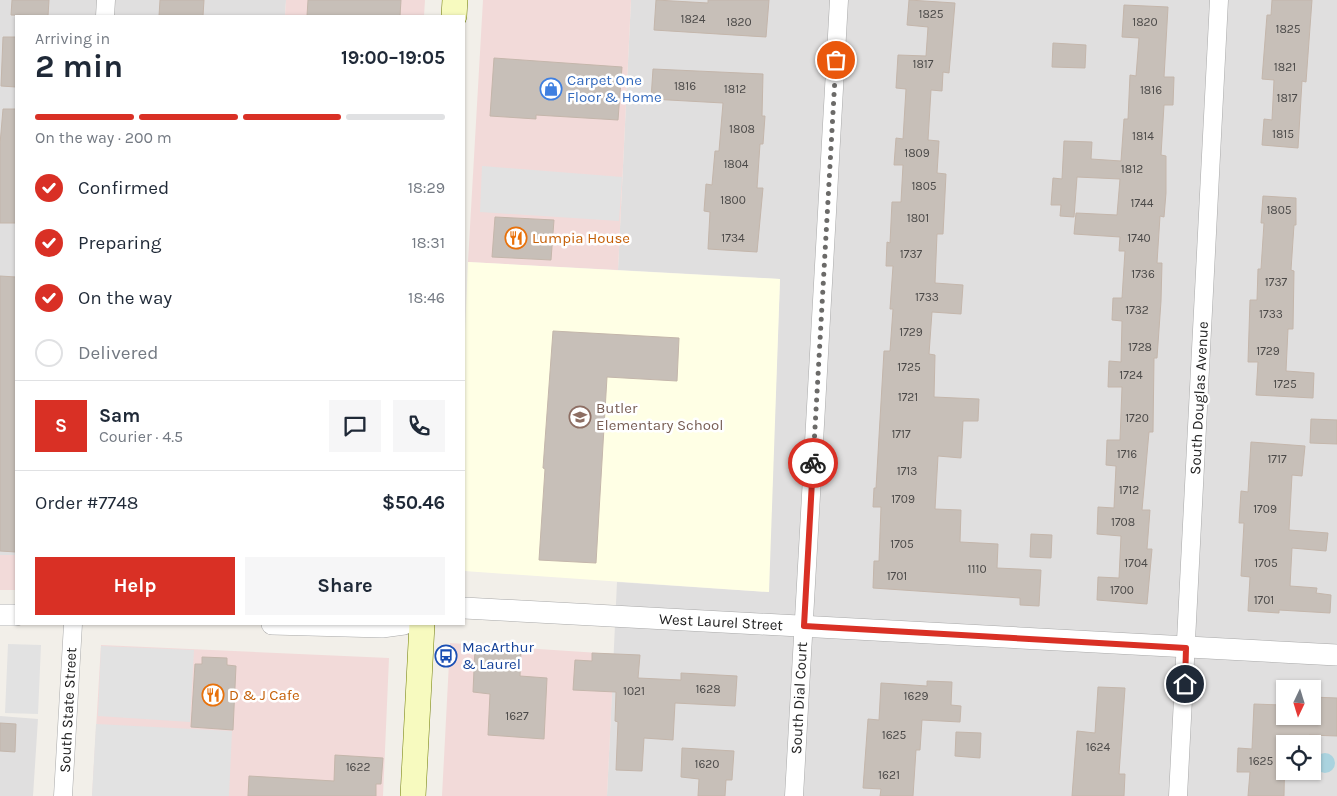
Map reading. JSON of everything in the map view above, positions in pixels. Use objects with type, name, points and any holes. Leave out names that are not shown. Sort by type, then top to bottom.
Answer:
[{"type":"main road","points":[[454,15],[455,0]]},
{"type":"main road","points":[[413,796],[422,625]]},
{"type":"street","points":[[105,15],[106,0]]},
{"type":"street","name":"South Dial Court","points":[[794,796],[838,0]]},
{"type":"street","name":"South Douglas Avenue","points":[[1178,796],[1219,0]]},
{"type":"street","name":"West Laurel Street","points":[[465,608],[1337,655]]},
{"type":"street","points":[[0,614],[15,615]]},
{"type":"street","name":"South State Street","points":[[62,796],[73,625]]},
{"type":"street","points":[[309,625],[382,627],[397,625]]},
{"type":"shaded area","points":[[0,0],[286,0],[285,15],[15,15],[15,555],[0,555]]},
{"type":"shaded area","points":[[286,0],[425,0],[424,15],[285,15]]},
{"type":"shaded area","points":[[483,0],[631,0],[618,270],[468,262]]},
{"type":"shaded area","points":[[631,0],[1337,0],[1337,796],[607,796],[617,582],[768,592],[780,279],[618,270]]},
{"type":"shaded area","points":[[482,166],[622,177],[619,221],[480,212]]},
{"type":"shaded area","points":[[468,262],[780,279],[769,592],[465,571],[465,332]]},
{"type":"shaded area","points":[[0,555],[15,555],[15,590],[0,590]]},
{"type":"shaded area","points":[[450,643],[614,654],[607,796],[442,796]]},
{"type":"shaded area","points":[[8,644],[41,645],[38,714],[5,713]]},
{"type":"shaded area","points":[[101,645],[389,658],[383,796],[92,796]]},
{"type":"shaded area","points":[[101,646],[194,650],[190,722],[98,716]]},
{"type":"shaded area","points":[[0,716],[38,719],[33,796],[0,796]]},
{"type":"shaded area","points":[[96,724],[232,731],[229,796],[92,796]]},
{"type":"water","points":[[1321,753],[1329,753],[1335,759],[1335,767],[1329,773],[1321,773]]},
{"type":"building","points":[[12,0],[49,0],[48,15],[11,15]]},
{"type":"building","points":[[160,0],[204,0],[203,15],[159,15]]},
{"type":"building","points":[[308,0],[401,0],[400,15],[307,15]]},
{"type":"building","points":[[656,0],[708,3],[708,0],[769,0],[766,37],[654,30]]},
{"type":"building","points":[[909,0],[955,3],[949,73],[943,72],[942,91],[931,90],[928,140],[939,141],[937,173],[946,174],[943,234],[937,234],[935,283],[963,285],[961,314],[932,312],[929,354],[935,355],[934,397],[979,399],[978,421],[963,421],[961,458],[938,456],[935,509],[961,510],[960,542],[998,544],[997,568],[1041,570],[1039,606],[1020,605],[1020,598],[873,588],[874,561],[879,561],[881,507],[873,507],[874,488],[876,488],[884,351],[890,351],[893,309],[890,309],[893,266],[886,266],[887,242],[890,243],[892,202],[901,202],[903,165],[894,165],[896,138],[903,139],[906,89],[896,88],[898,55],[926,56],[928,27],[907,25]]},
{"type":"building","points":[[1272,0],[1312,0],[1306,82],[1302,81],[1298,148],[1262,145],[1264,119],[1272,120],[1274,80],[1262,79],[1267,15],[1271,15]]},
{"type":"building","points":[[1124,5],[1168,7],[1164,77],[1174,77],[1173,105],[1164,105],[1161,155],[1166,156],[1166,193],[1164,217],[1160,216],[1157,263],[1162,263],[1161,301],[1157,358],[1154,358],[1153,432],[1149,432],[1142,510],[1150,510],[1147,549],[1152,549],[1147,604],[1097,600],[1098,577],[1119,578],[1121,536],[1097,534],[1098,507],[1114,508],[1116,466],[1106,465],[1107,440],[1120,440],[1122,387],[1108,387],[1109,361],[1121,362],[1122,321],[1112,320],[1113,298],[1122,298],[1125,251],[1119,251],[1120,237],[1074,234],[1076,213],[1117,215],[1120,179],[1077,177],[1074,217],[1060,216],[1061,205],[1051,205],[1053,178],[1062,179],[1064,141],[1092,142],[1091,159],[1121,161],[1124,119],[1128,119],[1130,75],[1136,76],[1139,38],[1122,37]]},
{"type":"building","points":[[3,37],[15,37],[15,87],[1,86]]},
{"type":"building","points":[[1053,43],[1086,45],[1085,68],[1052,67]]},
{"type":"building","points":[[494,58],[622,67],[618,120],[536,115],[536,119],[490,116]]},
{"type":"building","points":[[653,69],[763,74],[762,116],[765,116],[763,144],[760,144],[757,188],[763,188],[757,252],[708,249],[710,212],[704,211],[706,184],[712,185],[715,151],[719,151],[723,103],[651,99]]},
{"type":"building","points":[[3,109],[15,109],[15,223],[0,223],[0,144]]},
{"type":"building","points":[[1263,196],[1296,198],[1296,225],[1294,225],[1291,270],[1294,271],[1293,329],[1288,329],[1286,371],[1314,373],[1313,398],[1256,395],[1258,362],[1248,362],[1250,300],[1257,300],[1258,269],[1261,269],[1264,223],[1261,223]]},
{"type":"building","points":[[495,217],[554,220],[551,260],[492,257]]},
{"type":"building","points":[[0,276],[15,277],[15,552],[0,551]]},
{"type":"building","points":[[553,331],[679,338],[677,381],[607,377],[596,563],[539,560],[545,469],[543,468]]},
{"type":"building","points":[[1311,419],[1337,420],[1337,444],[1310,443]]},
{"type":"building","points":[[1251,442],[1305,446],[1302,476],[1292,475],[1289,530],[1328,533],[1326,551],[1292,548],[1290,586],[1317,588],[1316,593],[1331,595],[1330,613],[1279,610],[1279,613],[1248,611],[1250,577],[1241,576],[1244,523],[1239,523],[1241,491],[1248,492]]},
{"type":"building","points":[[1031,534],[1052,535],[1051,558],[1030,557]]},
{"type":"building","points":[[475,648],[521,650],[520,676],[547,678],[544,739],[488,735],[490,694],[473,692]]},
{"type":"building","points":[[592,653],[640,655],[638,678],[681,680],[681,673],[737,676],[735,706],[675,703],[673,740],[644,738],[642,771],[616,770],[618,722],[615,721],[616,692],[573,690],[575,660],[592,661]]},
{"type":"building","points":[[202,657],[227,658],[227,665],[236,666],[233,730],[191,727],[195,664],[202,664]]},
{"type":"building","points":[[927,681],[952,682],[951,705],[961,706],[960,722],[922,720],[920,750],[916,750],[913,796],[880,796],[881,789],[863,788],[868,719],[879,720],[881,683],[927,686]]},
{"type":"building","points":[[1098,687],[1125,688],[1119,774],[1125,774],[1124,796],[1072,796],[1077,731],[1095,733]]},
{"type":"building","points":[[1321,697],[1337,698],[1337,736],[1276,735],[1276,780],[1284,780],[1284,796],[1248,796],[1250,772],[1237,772],[1238,748],[1252,749],[1254,704],[1276,705],[1276,725],[1321,725]]},
{"type":"building","points":[[0,723],[16,724],[15,752],[0,751]]},
{"type":"building","points":[[956,732],[981,733],[980,758],[955,756]]},
{"type":"building","points":[[682,748],[734,751],[732,780],[726,780],[725,796],[698,796],[699,779],[681,777]]},
{"type":"building","points":[[335,755],[383,758],[381,784],[376,784],[376,796],[248,796],[249,776],[334,781]]},
{"type":"way so far","points":[[813,463],[836,60]]},
{"type":"place","name":"Carpet One Floor & Home","points":[[551,89]]},
{"type":"place","name":"Lumpia House","points":[[516,238]]},
{"type":"place","name":"Butler Elementary School","points":[[580,417]]},
{"type":"place","name":"MacArthur & Laurel","points":[[446,656]]},
{"type":"place","name":"D & J Cafe","points":[[213,695]]},
{"type":"route","points":[[813,463],[804,626],[1186,648],[1185,684]]}]
